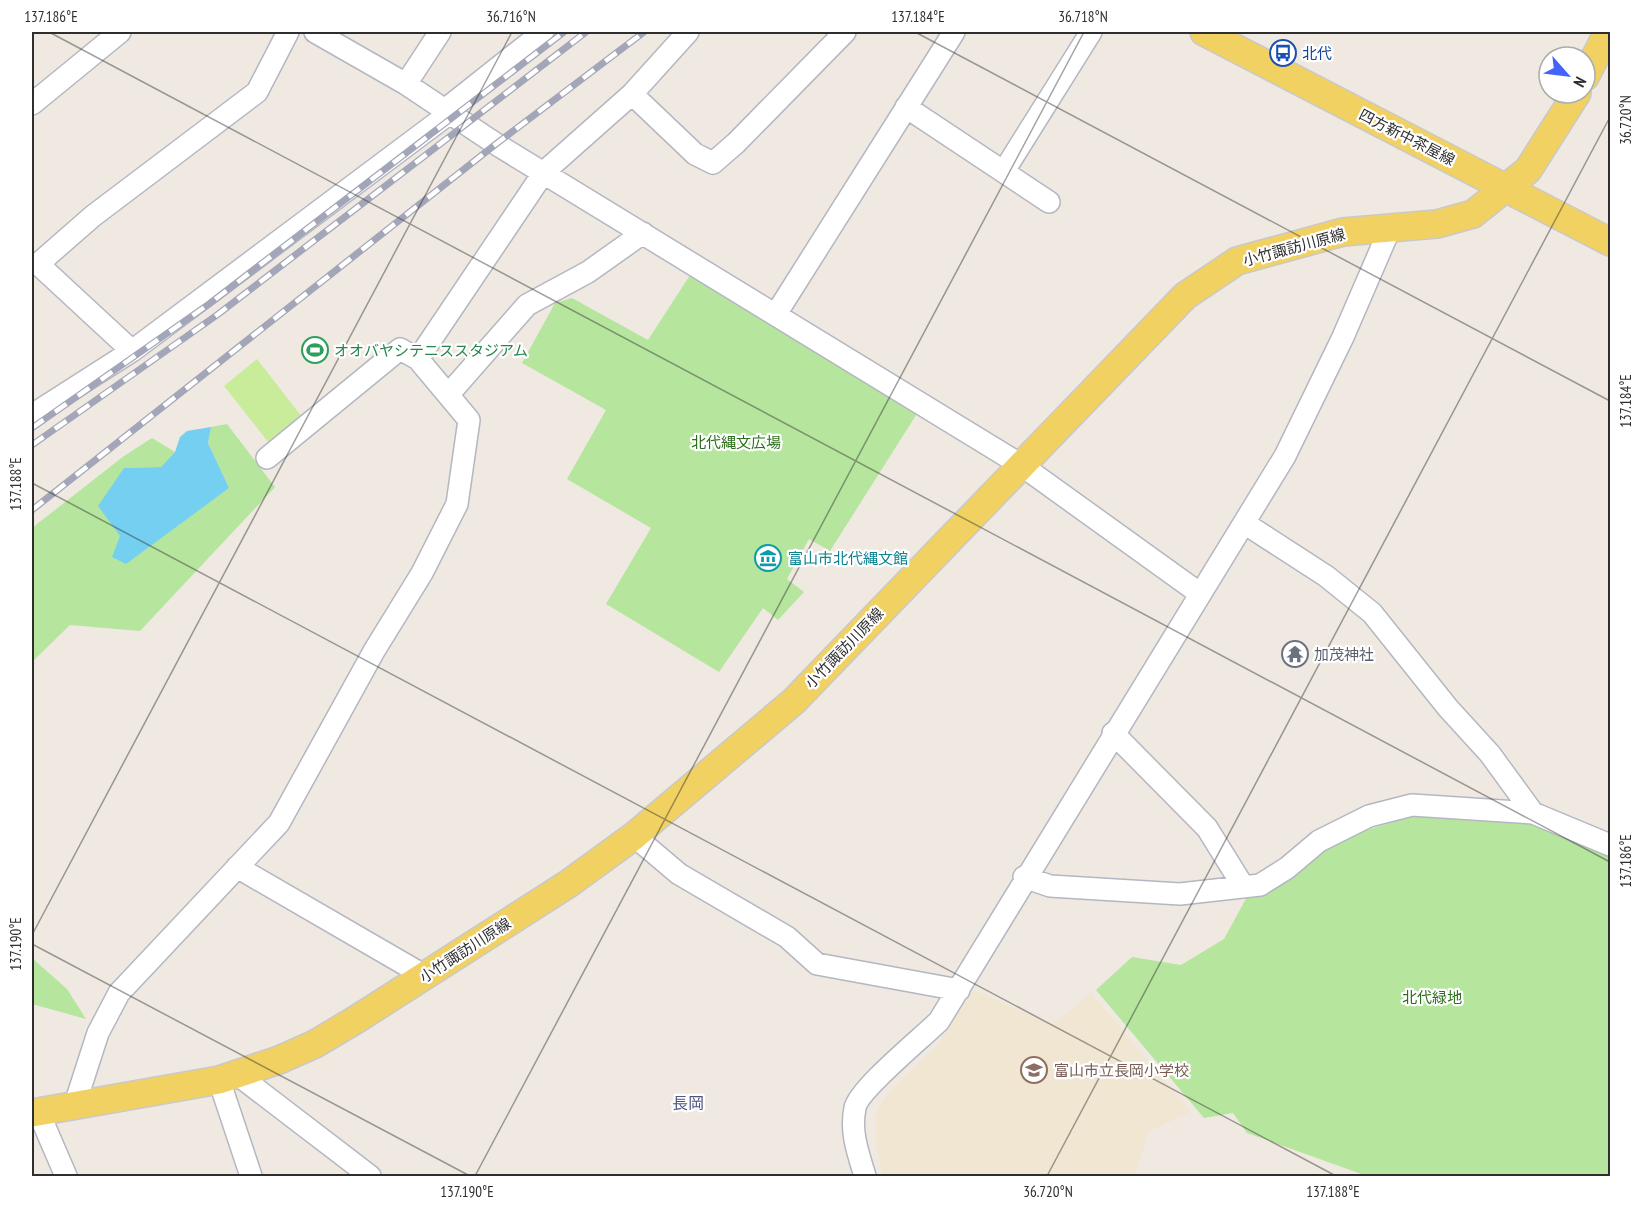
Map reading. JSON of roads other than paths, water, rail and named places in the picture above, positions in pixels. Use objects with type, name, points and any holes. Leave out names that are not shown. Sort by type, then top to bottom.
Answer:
[{"type":"main road","points":[[1597,54],[1608,32]]},
{"type":"main road","name":"四方新中茶屋線","points":[[1220,35],[1611,242]]},
{"type":"main road","name":"小竹諏訪川原線","points":[[35,1112],[228,1077],[315,1044],[568,884],[633,836],[794,701],[1185,296],[1237,261],[1343,232],[1391,226],[1437,224],[1473,214],[1528,170],[1569,105]]},
{"type":"street","points":[[32,104],[120,32]]},
{"type":"street","points":[[132,351],[35,264],[93,216],[257,92],[288,32]]},
{"type":"street","points":[[315,32],[406,84],[543,172],[1021,465],[1199,592]]},
{"type":"street","points":[[406,84],[440,32]]},
{"type":"street","points":[[32,415],[132,351],[448,111],[543,32]]},
{"type":"street","points":[[418,359],[543,172],[632,94],[688,32]]},
{"type":"street","points":[[632,94],[695,154],[713,163],[736,143],[845,32]]},
{"type":"street","points":[[776,314],[954,32]]},
{"type":"street","points":[[1004,171],[1091,32]]},
{"type":"street","points":[[906,107],[1049,202]]},
{"type":"street","points":[[865,1176],[853,1136],[855,1105],[875,1080],[939,1021],[1024,877],[1244,523],[1306,416],[1391,226]]},
{"type":"street","points":[[448,395],[527,305],[588,272],[643,233]]},
{"type":"street","points":[[75,1104],[98,1033],[119,993],[279,823],[374,651],[422,573],[457,504],[469,420],[418,359],[400,349],[267,458]]},
{"type":"street","points":[[1244,523],[1326,576],[1372,613],[1448,708],[1490,754],[1533,813]]},
{"type":"street","points":[[1113,734],[1207,828],[1243,886]]},
{"type":"street","points":[[1024,877],[1050,886],[1180,894],[1260,885],[1287,868],[1319,841],[1370,816],[1412,805],[1533,813],[1611,845]]},
{"type":"street","points":[[633,836],[679,874],[787,937],[818,964],[959,990]]},
{"type":"street","points":[[237,867],[425,976]]},
{"type":"street","points":[[228,1077],[251,1176]]},
{"type":"street","points":[[228,1077],[370,1176]]},
{"type":"street","points":[[35,1112],[66,1176]]},
{"type":"water","points":[[211,427],[208,443],[229,488],[126,564],[112,557],[120,536],[98,506],[124,468],[161,467],[175,452],[180,437],[187,431]]},
{"type":"railway","points":[[32,428],[209,304],[564,32]]},
{"type":"railway","points":[[32,445],[217,315],[586,32]]},
{"type":"railway","points":[[32,510],[496,144],[644,32]]},
{"type":"place","name":"北代","points":[[1283,53]]},
{"type":"place","name":"オオバヤシテニススタジアム","points":[[315,350]]},
{"type":"place","name":"富山市北代縄文館","points":[[768,558]]},
{"type":"place","name":"加茂神社","points":[[1295,654]]},
{"type":"place","name":"富山市立長岡小学校","points":[[1034,1070]]},
{"type":"district","name":"長岡","points":[[688,1103]]},
{"type":"park label","name":"北代縄文広場","points":[[736,442]]},
{"type":"park label","name":"北代緑地","points":[[1432,997]]}]
